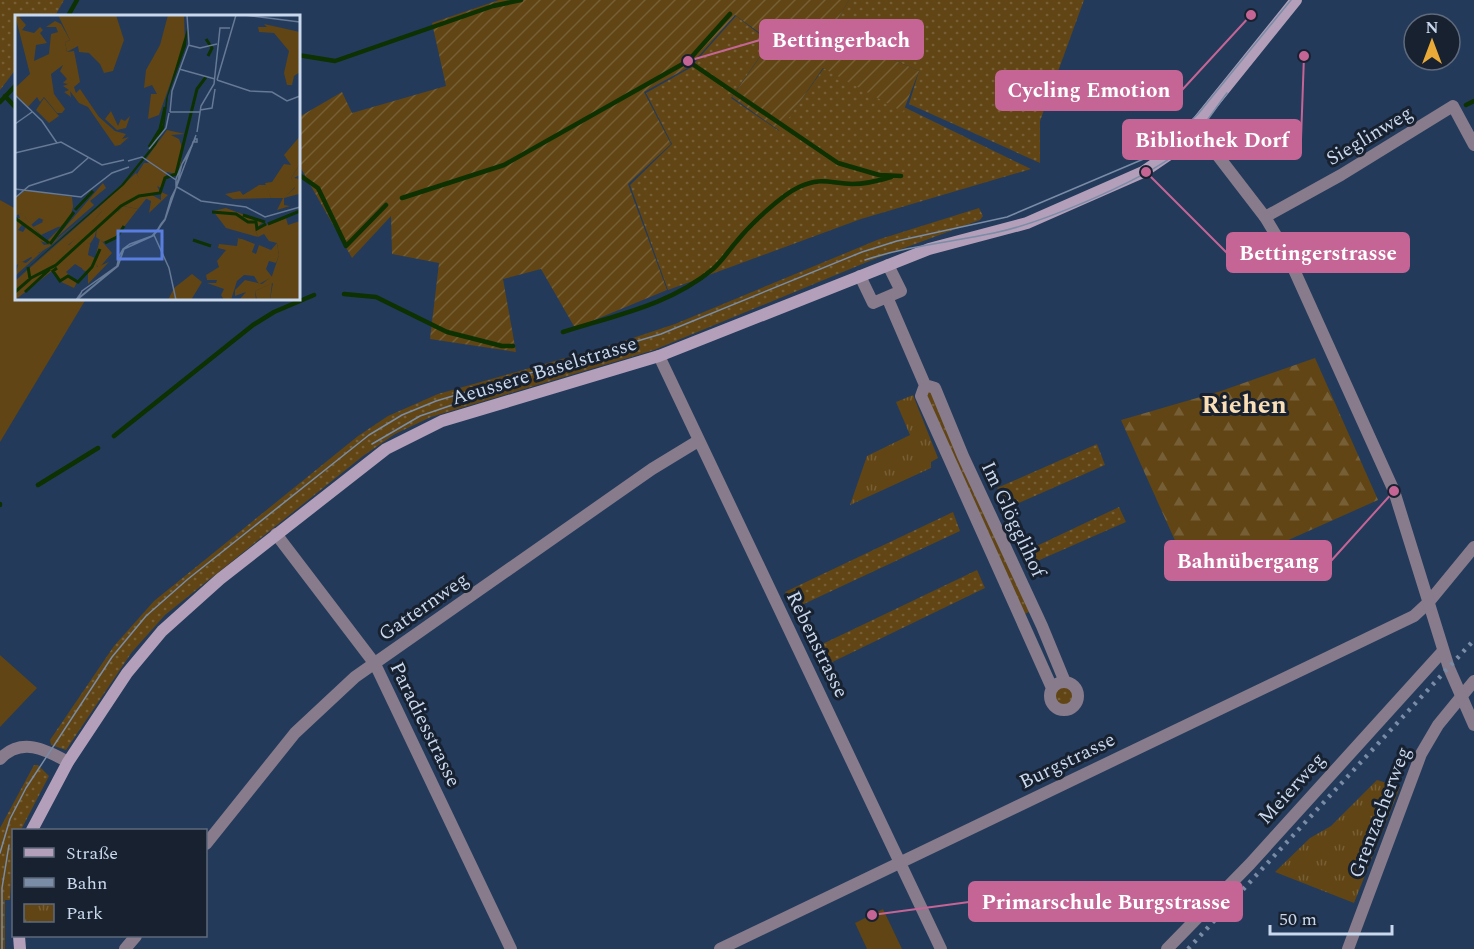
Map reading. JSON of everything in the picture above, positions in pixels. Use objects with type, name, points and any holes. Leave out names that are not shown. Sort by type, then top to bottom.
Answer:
[{"type":"main road","name":"Aeussere Baselstrasse","points":[[33,829],[68,762],[127,673],[162,631],[189,604],[386,449],[441,421],[659,356],[929,249],[1011,229],[1095,194],[1157,163],[1175,149],[1296,0]]},
{"type":"street","name":"Sieglinweg","points":[[1265,216],[1341,175],[1453,106],[1474,145]]},
{"type":"street","points":[[1194,126],[1265,216],[1289,260],[1394,491],[1443,651],[1474,725]]},
{"type":"street","points":[[860,276],[873,303],[901,291],[888,265]]},
{"type":"street","name":"Im Glögglihof","points":[[887,297],[925,385],[921,396],[1050,685]]},
{"type":"street","name":"Rebenstrasse","points":[[659,356],[941,949]]},
{"type":"street","name":"Im Glögglihof","points":[[925,385],[935,388],[1064,679]]},
{"type":"street","points":[[943,446],[956,439]]},
{"type":"street","name":"Gatternweg","points":[[207,843],[295,734],[355,677],[634,482],[698,441]]},
{"type":"street","points":[[969,505],[983,498]]},
{"type":"street","name":"Paradiesstrasse","points":[[276,534],[375,664],[511,949]]},
{"type":"street","name":"Burgstrasse","points":[[720,949],[744,943],[900,862],[1414,616],[1428,603],[1474,547]]},
{"type":"street","points":[[996,563],[1010,557]]},
{"type":"street","name":"Meierweg","points":[[1167,949],[1250,864],[1443,651]]},
{"type":"street","points":[[1064,679],[1074,686],[1078,696],[1075,707],[1064,711],[1054,707],[1050,696],[1050,685],[1064,679]]},
{"type":"street","name":"Grenzacherweg","points":[[1348,949],[1421,754],[1438,725],[1474,681]]},
{"type":"street","points":[[0,759],[13,749],[27,745],[50,752],[68,762]]},
{"type":"street","points":[[125,949],[135,937]]},
{"type":"green space","points":[[0,0],[64,0],[56,15],[15,15],[15,70],[0,90]]},
{"type":"green space","points":[[499,0],[849,0],[830,32],[919,71],[903,112],[823,68],[780,131],[732,97],[771,41],[735,15],[689,67],[644,92],[671,144],[628,184],[667,290],[575,328],[541,269],[503,279],[516,352],[430,339],[439,263],[392,254],[391,216],[352,258],[300,167],[300,116],[342,92],[352,113],[446,86],[432,23]]},
{"type":"green space","points":[[849,0],[1084,0],[1040,121],[1040,163],[909,104],[919,71],[830,32]]},
{"type":"green space","points":[[736,16],[770,42],[731,98],[779,131],[824,68],[1031,169],[861,219],[668,290],[630,185],[672,144],[646,93],[690,68]]},
{"type":"green space","points":[[0,200],[15,208],[15,300],[85,300],[0,442]]},
{"type":"green space","points":[[979,208],[983,216],[980,220],[872,260],[654,350],[431,417],[395,434],[363,456],[165,615],[132,652],[66,750],[51,745],[50,740],[114,646],[154,601],[358,436],[388,416],[438,394],[615,344],[675,324],[877,240]]},
{"type":"green space","points":[[1315,358],[1378,500],[1201,579],[1185,563],[1121,420],[1221,391]]},
{"type":"green space","points":[[935,388],[1031,611],[1025,614],[921,396]]},
{"type":"green space","points":[[913,395],[938,458],[931,462],[931,468],[850,505],[867,456],[910,435],[896,402]]},
{"type":"green space","points":[[1097,444],[1105,465],[1010,507],[997,488]]},
{"type":"green space","points":[[1119,507],[1126,522],[1035,562],[1028,558],[1026,551]]},
{"type":"green space","points":[[953,512],[960,531],[793,609],[785,592]]},
{"type":"green space","points":[[977,570],[985,588],[820,668],[812,649]]},
{"type":"green space","points":[[0,655],[37,688],[0,727]]},
{"type":"green space","points":[[1064,683],[1074,687],[1078,697],[1074,707],[1064,711],[1054,707],[1050,697],[1054,687]]},
{"type":"green space","points":[[34,765],[38,765],[49,776],[22,829],[12,829],[10,900],[5,900],[5,949],[0,949],[0,828]]},
{"type":"green space","points":[[1377,780],[1400,787],[1354,903],[1275,872],[1310,838],[1331,826]]},
{"type":"green space","points":[[883,909],[902,949],[867,949],[855,923]]},
{"type":"waterway","points":[[69,15],[77,0]]},
{"type":"waterway","points":[[300,55],[335,61],[493,6],[521,0]]},
{"type":"waterway","points":[[688,61],[730,14]]},
{"type":"waterway","points":[[402,198],[504,165],[688,61],[838,163],[879,175],[901,176]]},
{"type":"waterway","points":[[0,102],[15,86]]},
{"type":"waterway","points":[[5,96],[15,107]]},
{"type":"waterway","points":[[1466,105],[1474,101]]},
{"type":"waterway","points":[[300,175],[318,188],[346,246],[386,205]]},
{"type":"waterway","points":[[563,332],[642,308],[679,292],[717,266],[743,234],[766,211],[799,187],[819,181],[857,184],[891,177]]},
{"type":"waterway","points":[[344,294],[376,297],[447,332],[502,346],[513,346]]},
{"type":"waterway","points":[[114,436],[253,325],[274,312],[314,295]]},
{"type":"waterway","points":[[38,485],[98,448]]},
{"type":"tram line","points":[[0,853],[10,819],[26,788],[112,657],[146,616],[188,579],[369,435],[402,415],[436,401],[661,334],[862,252],[897,241],[1007,217],[1146,158],[1167,144],[1198,114],[1291,0]]},
{"type":"tram line","points":[[865,260],[897,251],[1015,228],[1096,197],[1172,157],[1188,144],[1227,93]]},
{"type":"tram line","points":[[372,444],[420,416],[458,403]]},
{"type":"tram line","points":[[2,949],[2,888],[9,845]]},
{"type":"railway","points":[[1188,949],[1474,640]]},
{"type":"place","name":"Cycling Emotion","points":[[1251,15]]},
{"type":"place","name":"Bibliothek Dorf","points":[[1304,56]]},
{"type":"place","name":"Bettingerbach","points":[[688,61]]},
{"type":"place","name":"Bettingerstrasse","points":[[1146,172]]},
{"type":"place","name":"Bahnübergang","points":[[1394,491]]},
{"type":"place","name":"Primarschule Burgstrasse","points":[[872,915]]},
{"type":"district","name":"Riehen","points":[[1244,404]]}]
